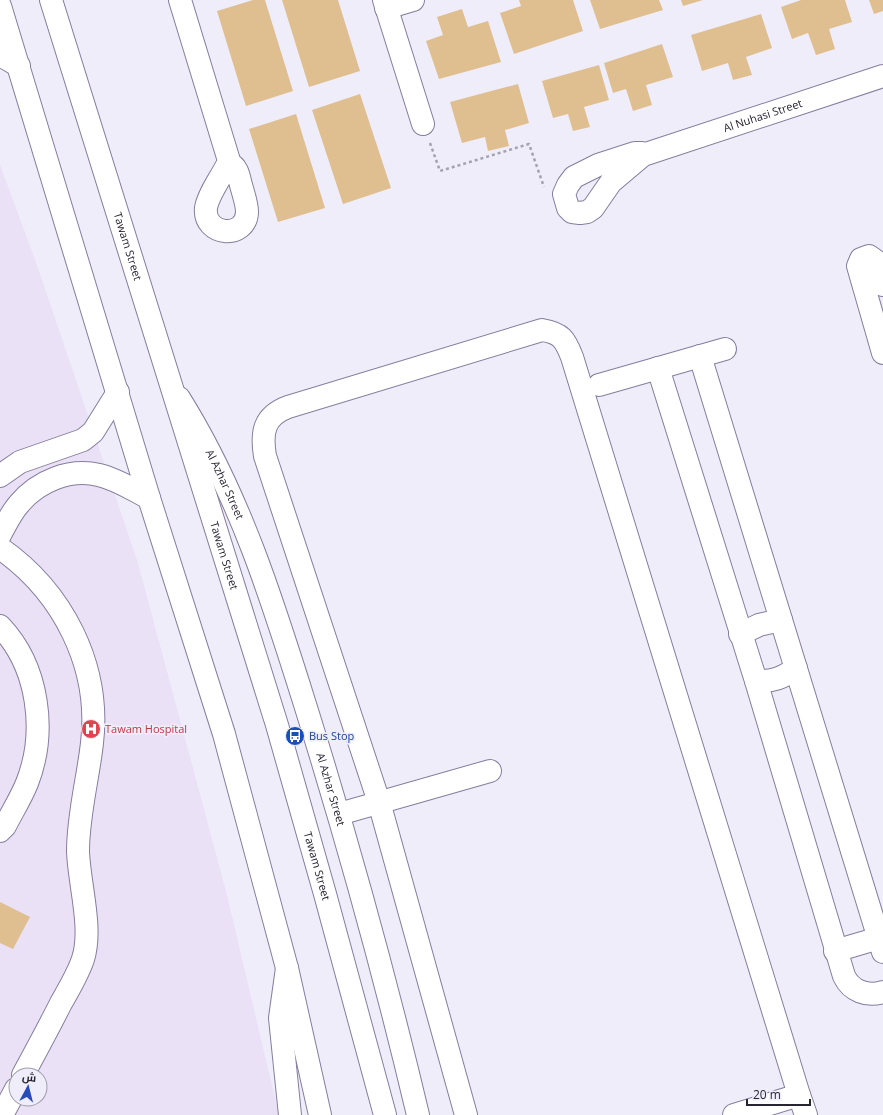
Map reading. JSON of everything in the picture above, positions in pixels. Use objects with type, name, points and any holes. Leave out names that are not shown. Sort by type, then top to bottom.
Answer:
[{"type":"street","name":"Tawam Street","points":[[51,0],[277,725],[327,901],[385,1115]]},
{"type":"street","points":[[180,0],[230,164]]},
{"type":"street","points":[[413,0],[385,4],[423,124]]},
{"type":"street","points":[[0,6],[149,498],[188,616],[224,734],[287,968],[320,1115]]},
{"type":"street","points":[[0,55],[19,66]]},
{"type":"street","name":"Al Nuhasi Street","points":[[644,155],[642,153],[635,153],[584,170],[574,177],[568,185],[564,194],[565,202],[572,212],[587,212],[593,208],[611,182],[644,155],[883,76]]},
{"type":"street","points":[[883,285],[876,261],[869,256],[861,259],[858,266],[883,353]]},
{"type":"street","points":[[466,1115],[379,802],[265,456],[263,437],[266,424],[283,409],[308,400],[542,330],[558,334],[564,340],[572,357],[806,1115]]},
{"type":"street","points":[[599,385],[725,349]]},
{"type":"street","points":[[700,356],[881,945],[835,951]]},
{"type":"street","points":[[658,368],[740,634],[756,681],[835,951],[844,976],[847,983],[861,993],[870,994],[883,992]]},
{"type":"street","name":"Al Azhar Street","points":[[173,389],[213,456],[245,527],[290,656],[339,814],[418,1115]]},
{"type":"street","points":[[0,476],[20,462],[83,440],[93,432],[118,392]]},
{"type":"street","points":[[0,535],[12,514],[28,494],[50,480],[69,474],[85,473],[100,475],[119,482],[149,498]]},
{"type":"street","points":[[0,548],[20,562],[37,579],[54,599],[67,620],[78,643],[86,667],[91,692],[93,717],[93,742],[82,809],[78,851],[87,930],[86,945],[77,973],[27,1067]]},
{"type":"street","points":[[740,634],[759,625],[781,620]]},
{"type":"street","points":[[0,626],[17,648],[27,670],[34,692],[38,715],[38,738],[34,762],[27,784],[5,826],[0,831]]},
{"type":"street","points":[[756,681],[766,682],[778,680],[796,668]]},
{"type":"street","points":[[339,814],[490,771]]},
{"type":"street","points":[[287,968],[280,1018],[290,1115]]},
{"type":"street","points":[[734,1115],[799,1095]]},
{"type":"street","points":[[2,1115],[8,1104]]},
{"type":"path","points":[[423,124],[440,171],[529,144],[545,190],[553,196],[564,194]]},
{"type":"shaded area","name":"Tawam Hospital","points":[[0,165],[36,262],[138,563],[227,895],[279,1115],[0,1115]]},
{"type":"building","points":[[253,0],[265,0],[293,91],[246,106],[217,11]]},
{"type":"building","points":[[282,0],[338,0],[360,71],[309,87]]},
{"type":"building","points":[[519,0],[573,0],[583,31],[514,54],[500,13],[521,6]]},
{"type":"building","points":[[590,0],[659,0],[663,10],[600,29]]},
{"type":"building","points":[[681,0],[703,0],[683,6]]},
{"type":"building","points":[[801,0],[845,0],[852,22],[829,29],[835,49],[816,55],[808,33],[792,39],[781,7]]},
{"type":"building","points":[[869,0],[883,0],[883,11],[874,14]]},
{"type":"building","points":[[462,9],[468,27],[488,21],[501,62],[439,79],[426,41],[443,35],[437,17]]},
{"type":"building","points":[[761,14],[772,48],[746,57],[752,75],[733,80],[728,63],[702,71],[691,35]]},
{"type":"building","points":[[662,44],[673,77],[646,85],[652,105],[633,111],[626,89],[613,93],[604,63]]},
{"type":"building","points":[[599,65],[609,100],[584,107],[590,127],[573,131],[568,114],[553,118],[542,81]]},
{"type":"building","points":[[518,84],[529,123],[505,130],[509,146],[488,151],[485,137],[462,143],[450,102]]},
{"type":"building","points":[[360,94],[391,188],[343,204],[312,110]]},
{"type":"building","points":[[296,114],[325,208],[278,222],[249,129]]},
{"type":"building","points":[[0,902],[30,917],[13,949],[0,943]]},
{"type":"place","name":"Tawam Hospital","points":[[91,729]]},
{"type":"place","name":"Bus Stop","points":[[295,736]]}]
